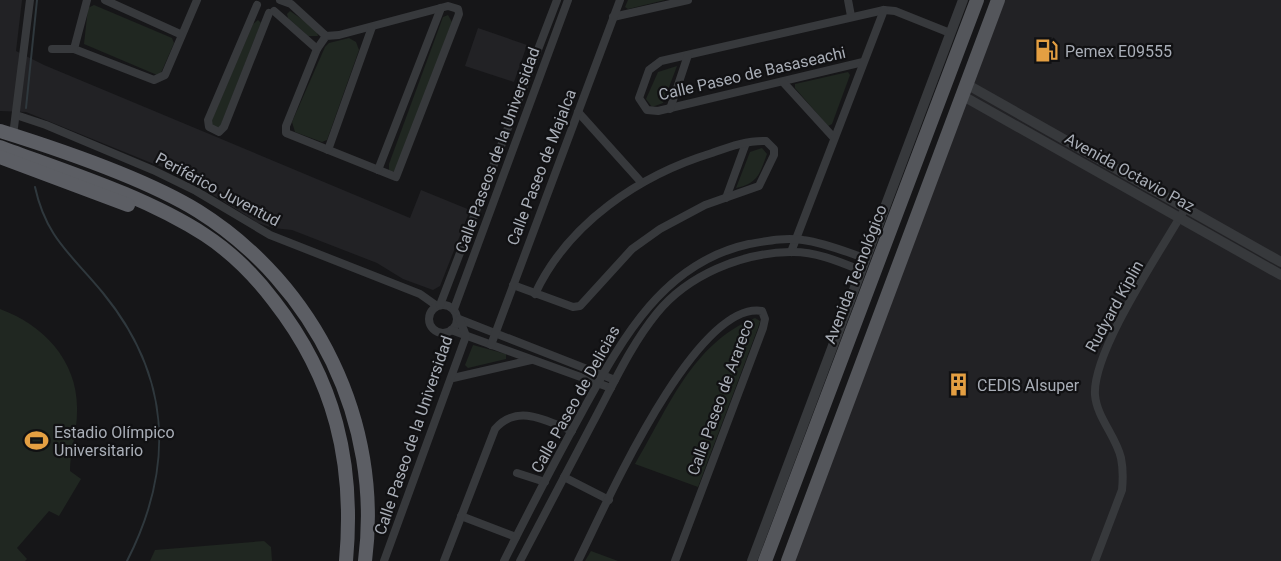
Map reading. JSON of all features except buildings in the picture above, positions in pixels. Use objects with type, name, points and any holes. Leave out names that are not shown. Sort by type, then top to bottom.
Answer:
[{"type":"highway","points":[[7,133],[127,177],[196,210],[249,248],[294,297],[315,326],[334,362],[357,428],[366,467],[368,509],[365,561]]},
{"type":"highway","points":[[0,147],[104,186],[187,224],[229,253],[266,290],[307,348],[329,396],[345,459],[349,492],[346,561]]},
{"type":"highway","points":[[0,158],[109,200],[153,209]]},
{"type":"main road","name":"Avenida Tecnológico","points":[[765,561],[977,0]]},
{"type":"main road","points":[[788,561],[998,0]]},
{"type":"street","points":[[7,133],[16,115],[30,0]]},
{"type":"street","points":[[74,49],[87,0]]},
{"type":"street","points":[[105,0],[180,34]]},
{"type":"street","points":[[52,49],[74,49],[157,80],[165,75],[180,34],[197,0]]},
{"type":"street","points":[[255,2],[208,120],[213,129],[219,132],[224,127],[271,12],[280,0],[291,4],[326,36]]},
{"type":"street","name":"Calle Paseos de la Universidad","points":[[439,305],[557,0]]},
{"type":"street","name":"Calle Paseos de la Universidad","points":[[457,316],[474,255],[568,0]]},
{"type":"street","name":"Calle Paseo de Majalca","points":[[491,345],[620,0]]},
{"type":"street","points":[[613,17],[688,0]]},
{"type":"street","points":[[848,0],[851,16]]},
{"type":"street","points":[[752,561],[864,258],[963,0]]},
{"type":"street","points":[[255,2],[262,11],[271,12],[317,50]]},
{"type":"street","points":[[452,6],[458,9],[459,14],[396,177],[286,133],[286,126],[317,50],[326,36],[372,27],[441,8],[452,6]]},
{"type":"street","points":[[378,170],[441,8]]},
{"type":"street","points":[[791,252],[884,10]]},
{"type":"street","name":"Calle Paseo de Basaseachi","points":[[863,62],[670,109],[651,112],[643,107],[639,98],[645,77],[655,63],[851,16],[884,10],[895,11],[950,33]]},
{"type":"street","points":[[328,150],[372,27]]},
{"type":"street","points":[[670,109],[688,55]]},
{"type":"street","points":[[783,82],[834,138]]},
{"type":"street","name":"Avenida Octavio Paz","points":[[966,90],[1186,207],[1281,262]]},
{"type":"street","name":"Avenida Octavio Paz","points":[[966,90],[1180,218],[1281,275]]},
{"type":"street","points":[[515,112],[526,116]]},
{"type":"street","points":[[578,112],[641,182]]},
{"type":"street","name":"Periférico Juventud","points":[[16,115],[46,125],[153,170],[196,191],[259,230],[420,294],[439,305]]},
{"type":"street","points":[[513,285],[535,294],[573,307],[580,306],[632,249],[684,215],[759,186],[774,155],[774,149],[766,141],[746,143],[689,160],[641,182],[585,226],[561,252],[535,294]]},
{"type":"street","points":[[726,198],[746,143]]},
{"type":"street","name":"Rudyard Kiplin","points":[[1095,561],[1122,490],[1123,480],[1121,458],[1101,416],[1095,396],[1095,374],[1105,348],[1186,207]]},
{"type":"street","name":"Calle Paseo de Delicias","points":[[504,561],[600,379],[637,319],[663,290],[682,275],[712,257],[736,248],[766,241],[795,239],[826,244],[864,258]]},
{"type":"street","points":[[462,250],[474,255]]},
{"type":"street","name":"Calle Paseo de Delicias","points":[[520,561],[613,384],[657,313],[687,286],[730,263],[765,254],[791,252],[818,255],[860,270]]},
{"type":"street","points":[[600,379],[531,360],[451,330],[438,332],[431,326],[429,316],[439,305],[495,334],[613,384]]},
{"type":"street","name":"Calle Paseo de Arareco","points":[[578,561],[679,374],[702,342],[720,326],[740,314],[758,310],[764,312],[764,328],[675,561]]},
{"type":"street","points":[[451,330],[457,316]]},
{"type":"street","name":"Calle Paseo de la Universidad","points":[[384,561],[453,378],[466,336],[457,316]]},
{"type":"street","points":[[453,378],[531,360]]},
{"type":"street","points":[[444,561],[495,429],[501,422],[524,414],[536,416],[572,431]]},
{"type":"street","points":[[517,473],[545,483]]},
{"type":"street","points":[[564,477],[609,500]]},
{"type":"street","points":[[460,516],[516,537]]},
{"type":"shaded area","points":[[0,0],[22,0],[16,51],[44,65],[410,218],[421,190],[470,210],[440,286],[433,290],[403,279],[377,263],[292,230],[273,228],[258,223],[181,175],[26,112],[0,111]]},
{"type":"shaded area","points":[[628,0],[665,0],[628,9],[625,7]]},
{"type":"shaded area","points":[[1005,0],[1281,0],[1281,561],[790,561]]},
{"type":"shaded area","points":[[94,5],[172,38],[174,43],[161,73],[157,75],[84,44],[88,8]]},
{"type":"shaded area","points":[[290,11],[316,29],[318,36],[308,36],[288,18],[287,14]]},
{"type":"shaded area","points":[[448,15],[452,22],[398,168],[393,172],[389,170],[389,164],[443,17]]},
{"type":"shaded area","points":[[258,20],[261,23],[220,127],[215,129],[211,122],[253,24]]},
{"type":"shaded area","points":[[478,28],[527,45],[514,82],[465,66]]},
{"type":"shaded area","points":[[349,38],[356,42],[359,50],[327,140],[322,142],[295,132],[292,122],[325,47],[329,43]]},
{"type":"shaded area","points":[[677,66],[663,103],[652,107],[646,99],[658,72]]},
{"type":"shaded area","points":[[848,72],[850,75],[832,124],[828,126],[795,88],[795,84]]},
{"type":"shaded area","points":[[762,148],[767,154],[757,177],[749,184],[736,188],[750,152]]},
{"type":"shaded area","name":"Estadio Olímpico Universitario","points":[[0,309],[31,325],[56,348],[72,377],[76,394],[77,419],[70,471],[81,479],[59,516],[49,511],[17,548],[27,559],[25,561],[0,561]]},
{"type":"shaded area","points":[[755,318],[760,321],[758,328],[698,487],[635,464],[671,400],[698,361],[733,329]]},
{"type":"shaded area","points":[[473,345],[506,354],[506,359],[468,368],[465,365]]},
{"type":"shaded area","points":[[264,541],[271,547],[272,561],[150,561],[155,550]]},
{"type":"shaded area","points":[[591,551],[618,561],[585,561]]},
{"type":"waterway","points":[[26,108],[37,0]]},
{"type":"waterway","points":[[35,187],[40,205],[53,233],[126,324],[142,357],[153,389],[158,423],[158,457],[153,491],[143,526],[127,561]]},
{"type":"place","name":"Pemex E09555","points":[[1047,51]]},
{"type":"place","name":"CEDIS Alsuper","points":[[959,385]]},
{"type":"place","name":"Estadio Olímpico Universitario","points":[[36,441]]}]
